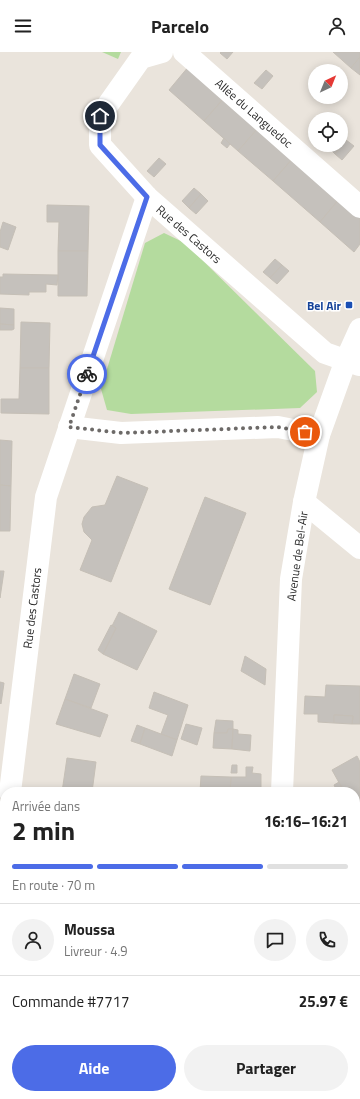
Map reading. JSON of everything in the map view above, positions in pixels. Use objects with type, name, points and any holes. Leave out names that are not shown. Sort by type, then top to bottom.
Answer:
[{"type":"street","points":[[147,197],[100,145],[100,116],[141,58],[162,52]]},
{"type":"street","name":"Allée du Languedoc","points":[[184,52],[360,207]]},
{"type":"street","name":"Rue des Castors","points":[[11,787],[46,497],[147,197],[325,353],[353,363]]},
{"type":"street","name":"Avenue de Bel-Air","points":[[282,787],[291,579],[304,502],[319,435],[353,363],[360,329]]},
{"type":"street","points":[[69,427],[122,433],[278,427],[319,435]]},
{"type":"street","points":[[304,502],[360,548]]},
{"type":"green space","points":[[102,52],[121,52],[118,59]]},
{"type":"green space","points":[[164,233],[185,243],[315,371],[317,392],[300,408],[131,414],[107,410],[101,389],[145,243]]},
{"type":"building","points":[[233,52],[227,59],[220,53]]},
{"type":"building","points":[[333,52],[360,52],[360,57],[351,68]]},
{"type":"building","points":[[360,57],[360,75],[351,68]]},
{"type":"building","points":[[189,66],[225,97],[204,121],[169,90]]},
{"type":"building","points":[[266,70],[273,76],[262,89],[254,83]]},
{"type":"building","points":[[225,97],[259,127],[238,151],[204,121]]},
{"type":"building","points":[[259,127],[294,157],[273,181],[238,151]]},
{"type":"building","points":[[224,138],[230,144],[227,148],[221,143]]},
{"type":"building","points":[[348,142],[354,146],[342,160],[335,154],[337,152],[348,152]]},
{"type":"building","points":[[294,157],[340,198],[320,222],[273,181]]},
{"type":"building","points":[[159,158],[166,164],[154,177],[147,171]]},
{"type":"building","points":[[194,188],[201,194],[189,208],[182,201]]},
{"type":"building","points":[[201,194],[208,201],[196,214],[189,208]]},
{"type":"building","points":[[340,198],[360,216],[360,244],[354,252],[320,222]]},
{"type":"building","points":[[47,205],[89,206],[88,251],[58,251],[59,222],[47,222]]},
{"type":"building","points":[[3,222],[16,227],[8,250],[0,247],[0,232]]},
{"type":"building","points":[[58,251],[88,251],[87,296],[58,296]]},
{"type":"building","points":[[275,259],[282,265],[270,278],[263,272]]},
{"type":"building","points":[[282,265],[289,271],[277,284],[270,278]]},
{"type":"building","points":[[3,274],[58,275],[57,285],[46,284],[46,292],[29,292],[29,295],[0,294],[0,277],[3,277]]},
{"type":"building","points":[[0,308],[14,309],[14,325],[0,324]]},
{"type":"building","points":[[21,322],[50,323],[49,368],[20,368]]},
{"type":"building","points":[[0,324],[14,325],[14,329],[0,330]]},
{"type":"building","points":[[20,368],[49,368],[49,414],[1,413],[1,399],[19,399]]},
{"type":"building","points":[[0,440],[12,441],[11,486],[0,485]]},
{"type":"building","points":[[117,476],[148,488],[111,582],[80,570],[92,540],[84,532],[82,524],[84,517],[92,507],[105,505]]},
{"type":"building","points":[[0,485],[11,486],[10,531],[0,531]]},
{"type":"building","points":[[205,497],[246,513],[210,605],[169,589]]},
{"type":"building","points":[[0,571],[4,571],[0,598]]},
{"type":"building","points":[[119,612],[157,631],[137,670],[103,654],[116,628],[112,626]]},
{"type":"building","points":[[111,625],[116,628],[103,654],[98,650]]},
{"type":"building","points":[[245,656],[266,669],[265,685],[241,671]]},
{"type":"building","points":[[74,674],[100,684],[91,708],[65,699]]},
{"type":"building","points":[[0,682],[4,683],[1,704],[0,703]]},
{"type":"building","points":[[326,685],[360,686],[360,724],[352,724],[353,716],[334,715],[334,723],[318,722],[318,714],[304,714],[305,696],[325,697]]},
{"type":"building","points":[[154,692],[188,705],[177,740],[161,734],[168,715],[149,708]]},
{"type":"building","points":[[65,699],[108,715],[100,737],[56,724]]},
{"type":"building","points":[[334,715],[353,716],[352,724],[334,723]]},
{"type":"building","points":[[216,720],[233,721],[233,729],[228,729],[227,733],[214,733]]},
{"type":"building","points":[[186,724],[202,728],[197,745],[181,739]]},
{"type":"building","points":[[137,725],[145,728],[140,744],[131,741]]},
{"type":"building","points":[[145,728],[177,740],[172,756],[140,744]]},
{"type":"building","points":[[228,729],[233,729],[232,749],[213,748],[214,733],[227,733]]},
{"type":"building","points":[[233,729],[238,730],[238,734],[251,735],[250,751],[232,749]]},
{"type":"building","points":[[357,756],[360,762],[360,787],[341,787],[332,770]]},
{"type":"building","points":[[67,758],[96,762],[93,787],[63,787]]},
{"type":"building","points":[[232,765],[237,765],[237,773],[231,773]]},
{"type":"building","points":[[246,767],[253,767],[252,773],[261,774],[261,787],[230,787],[231,777],[246,777]]},
{"type":"building","points":[[201,776],[231,777],[230,787],[200,787]]},
{"type":"building","points":[[339,782],[342,787],[335,787],[334,785]]},
{"type":"way so far","points":[[87,374],[69,427],[122,433],[278,427],[305,432]]},
{"type":"place","name":"Bel Air","points":[[349,305]]},
{"type":"route","points":[[87,374],[147,197],[100,145],[100,116]]}]
